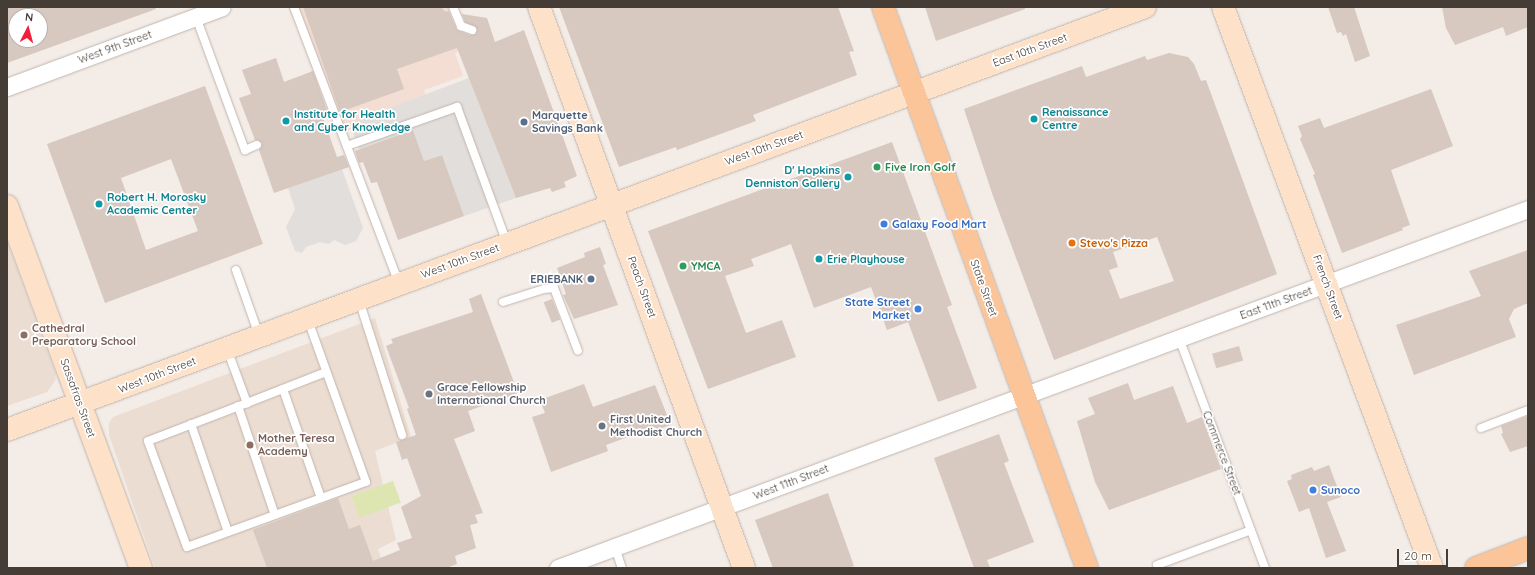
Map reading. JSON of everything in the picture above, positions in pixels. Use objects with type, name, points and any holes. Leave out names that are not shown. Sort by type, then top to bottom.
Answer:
[{"type":"main road","name":"State Street","points":[[883,7],[1087,568]]},
{"type":"main road","points":[[1476,568],[1528,548]]},
{"type":"street","name":"West 9th Street","points":[[7,87],[222,7]]},
{"type":"street","name":"Peach Street","points":[[539,7],[744,568]]},
{"type":"street","name":"East 10th Street","points":[[914,93],[1145,7]]},
{"type":"street","name":"French Street","points":[[1223,7],[1432,568]]},
{"type":"street","name":"West 10th Street","points":[[7,430],[914,93]]},
{"type":"street","name":"Sassafras Street","points":[[7,206],[141,568]]},
{"type":"street","name":"East 11th Street","points":[[1023,395],[1528,209]]},
{"type":"street","name":"West 11th Street","points":[[558,568],[1023,395]]},
{"type":"lane","points":[[294,7],[399,284]]},
{"type":"lane","points":[[453,7],[461,26],[472,30]]},
{"type":"lane","points":[[196,17],[245,150],[257,145]]},
{"type":"lane","points":[[347,146],[457,107],[507,243]]},
{"type":"lane","points":[[236,270],[260,336]]},
{"type":"lane","points":[[503,302],[544,289],[554,288],[578,351]]},
{"type":"lane","points":[[359,299],[402,435]]},
{"type":"lane","points":[[307,318],[366,482],[187,547],[148,441],[326,372]]},
{"type":"lane","name":"Commerce Street","points":[[1179,338],[1265,568]]},
{"type":"lane","points":[[227,348],[247,403]]},
{"type":"lane","points":[[283,389],[321,498]]},
{"type":"lane","points":[[238,406],[275,515]]},
{"type":"lane","points":[[1482,428],[1528,410]]},
{"type":"lane","points":[[191,424],[228,532]]},
{"type":"lane","points":[[1157,565],[1251,530]]},
{"type":"lane","points":[[615,547],[622,568]]},
{"type":"shaded area","points":[[293,7],[448,7],[463,50],[455,53],[463,76],[424,90],[426,96],[355,121],[352,129],[342,132]]},
{"type":"shaded area","points":[[469,78],[516,198],[464,216],[442,155],[424,161],[413,130],[359,150],[352,129],[355,121]]},
{"type":"shaded area","points":[[342,169],[363,228],[356,241],[345,245],[334,240],[329,244],[320,242],[306,247],[302,253],[295,251],[286,227],[295,209],[288,188]]},
{"type":"shaded area","name":"Cathedral Preparatory School","points":[[7,241],[56,374],[55,381],[47,392],[7,406]]},
{"type":"shaded area","name":"Mother Teresa Academy","points":[[375,318],[411,437],[375,451],[396,540],[378,549],[384,568],[155,568],[109,435],[109,423],[113,417]]},
{"type":"green space","points":[[393,481],[401,503],[360,518],[352,496]]},
{"type":"building","points":[[7,7],[155,7],[156,9],[7,63]]},
{"type":"building","points":[[303,7],[442,7],[444,11],[449,12],[457,30],[470,35],[476,34],[477,29],[465,22],[462,14],[487,18],[495,42],[524,30],[577,176],[564,182],[566,187],[552,192],[550,188],[516,198],[457,48],[397,69],[404,89],[340,112]]},
{"type":"building","points":[[559,7],[838,7],[854,51],[849,52],[857,75],[753,115],[756,121],[677,150],[676,147],[619,167]]},
{"type":"building","points":[[925,7],[1025,7],[1025,9],[936,41]]},
{"type":"building","points":[[1328,7],[1354,7],[1370,56],[1355,62],[1346,34],[1343,36],[1341,32],[1337,33]]},
{"type":"building","points":[[1442,7],[1528,7],[1528,27],[1506,36],[1503,27],[1455,45],[1446,28]]},
{"type":"building","points":[[1169,53],[1188,57],[1194,64],[1201,81],[1206,80],[1277,274],[1054,360],[993,196],[964,109],[1082,66],[1086,77],[1145,56],[1147,60]],"holes":[[[1157,237],[1174,281],[1120,299],[1109,270],[1118,267],[1113,252]]]},
{"type":"building","name":"Institute for Health and Cyber Knowledge","points":[[276,58],[284,82],[313,71],[329,116],[323,118],[337,157],[344,155],[349,167],[274,193],[259,150],[262,143],[255,140],[239,98],[251,94],[242,70]]},
{"type":"building","name":"Robert H. Morosky Academic Center","points":[[205,86],[263,244],[105,303],[47,144]],"holes":[[[171,159],[198,231],[146,250],[121,178]]]},
{"type":"building","points":[[1431,89],[1453,146],[1391,170],[1410,225],[1402,228],[1403,230],[1342,253],[1313,175],[1315,174],[1300,139],[1302,136],[1298,126],[1320,118],[1324,128]]},
{"type":"building","points":[[413,130],[424,161],[442,155],[464,216],[398,240],[377,182],[371,183],[363,162],[359,163],[355,151]]},
{"type":"building","points":[[892,142],[952,305],[947,307],[977,388],[938,402],[908,322],[887,330],[871,287],[814,308],[791,244],[751,259],[754,266],[725,276],[746,333],[782,320],[796,357],[708,389],[648,231]]},
{"type":"building","points":[[600,247],[606,264],[603,265],[618,305],[574,319],[563,295],[566,294],[557,268],[585,257],[584,253]]},
{"type":"building","points":[[1528,250],[1528,303],[1514,309],[1509,319],[1516,337],[1414,375],[1396,325],[1481,296],[1469,271]]},
{"type":"building","points":[[481,294],[518,393],[468,411],[475,431],[454,439],[483,513],[475,515],[478,523],[470,525],[476,548],[455,556],[457,564],[446,568],[267,568],[253,530],[338,498],[349,529],[360,525],[373,561],[400,550],[397,543],[412,538],[401,507],[421,496],[407,458],[402,460],[396,442],[416,435],[407,409],[409,408],[386,346],[393,343],[391,339],[473,312],[469,299]]},
{"type":"building","points":[[552,299],[560,319],[552,323],[544,302]]},
{"type":"building","points":[[1239,346],[1243,360],[1216,368],[1212,354]]},
{"type":"building","points":[[1128,383],[1134,400],[1173,386],[1187,423],[1202,417],[1221,469],[1109,510],[1095,482],[1077,421],[1095,414],[1088,398]]},
{"type":"building","points":[[584,384],[593,407],[655,385],[671,425],[656,430],[655,427],[606,445],[608,451],[551,472],[532,417],[545,413],[540,400]]},
{"type":"building","points":[[1528,416],[1528,446],[1510,452],[1501,434],[1503,433],[1501,426]]},
{"type":"building","points":[[999,434],[1009,461],[1004,463],[1034,542],[987,560],[990,568],[974,568],[934,458]]},
{"type":"building","points":[[1329,465],[1341,497],[1327,502],[1346,551],[1326,558],[1309,508],[1299,512],[1287,481],[1292,479],[1291,475],[1312,467],[1314,471]]},
{"type":"building","points":[[828,493],[854,566],[847,568],[773,568],[755,520]]},
{"type":"place","name":"Renaissance Centre","points":[[1034,119]]},
{"type":"place","name":"Institute for Health and Cyber Knowledge","points":[[286,121]]},
{"type":"place","name":"Marquette Savings Bank","points":[[524,122]]},
{"type":"place","name":"Five Iron Golf","points":[[877,167]]},
{"type":"place","name":"D' Hopkins Denniston Gallery","points":[[848,177]]},
{"type":"place","name":"Robert H. Morosky Academic Center","points":[[99,204]]},
{"type":"place","name":"Galaxy Food Mart","points":[[884,224]]},
{"type":"place","name":"Stevo's Pizza","points":[[1072,243]]},
{"type":"place","name":"Erie Playhouse","points":[[819,259]]},
{"type":"place","name":"YMCA","points":[[683,266]]},
{"type":"place","name":"ERIEBANK","points":[[591,279]]},
{"type":"place","name":"State Street Market","points":[[918,309]]},
{"type":"place","name":"Cathedral Preparatory School","points":[[24,335]]},
{"type":"place","name":"Grace Fellowship International Church","points":[[429,394]]},
{"type":"place","name":"First United Methodist Church","points":[[602,426]]},
{"type":"place","name":"Mother Teresa Academy","points":[[250,445]]},
{"type":"place","name":"Sunoco","points":[[1313,490]]}]
